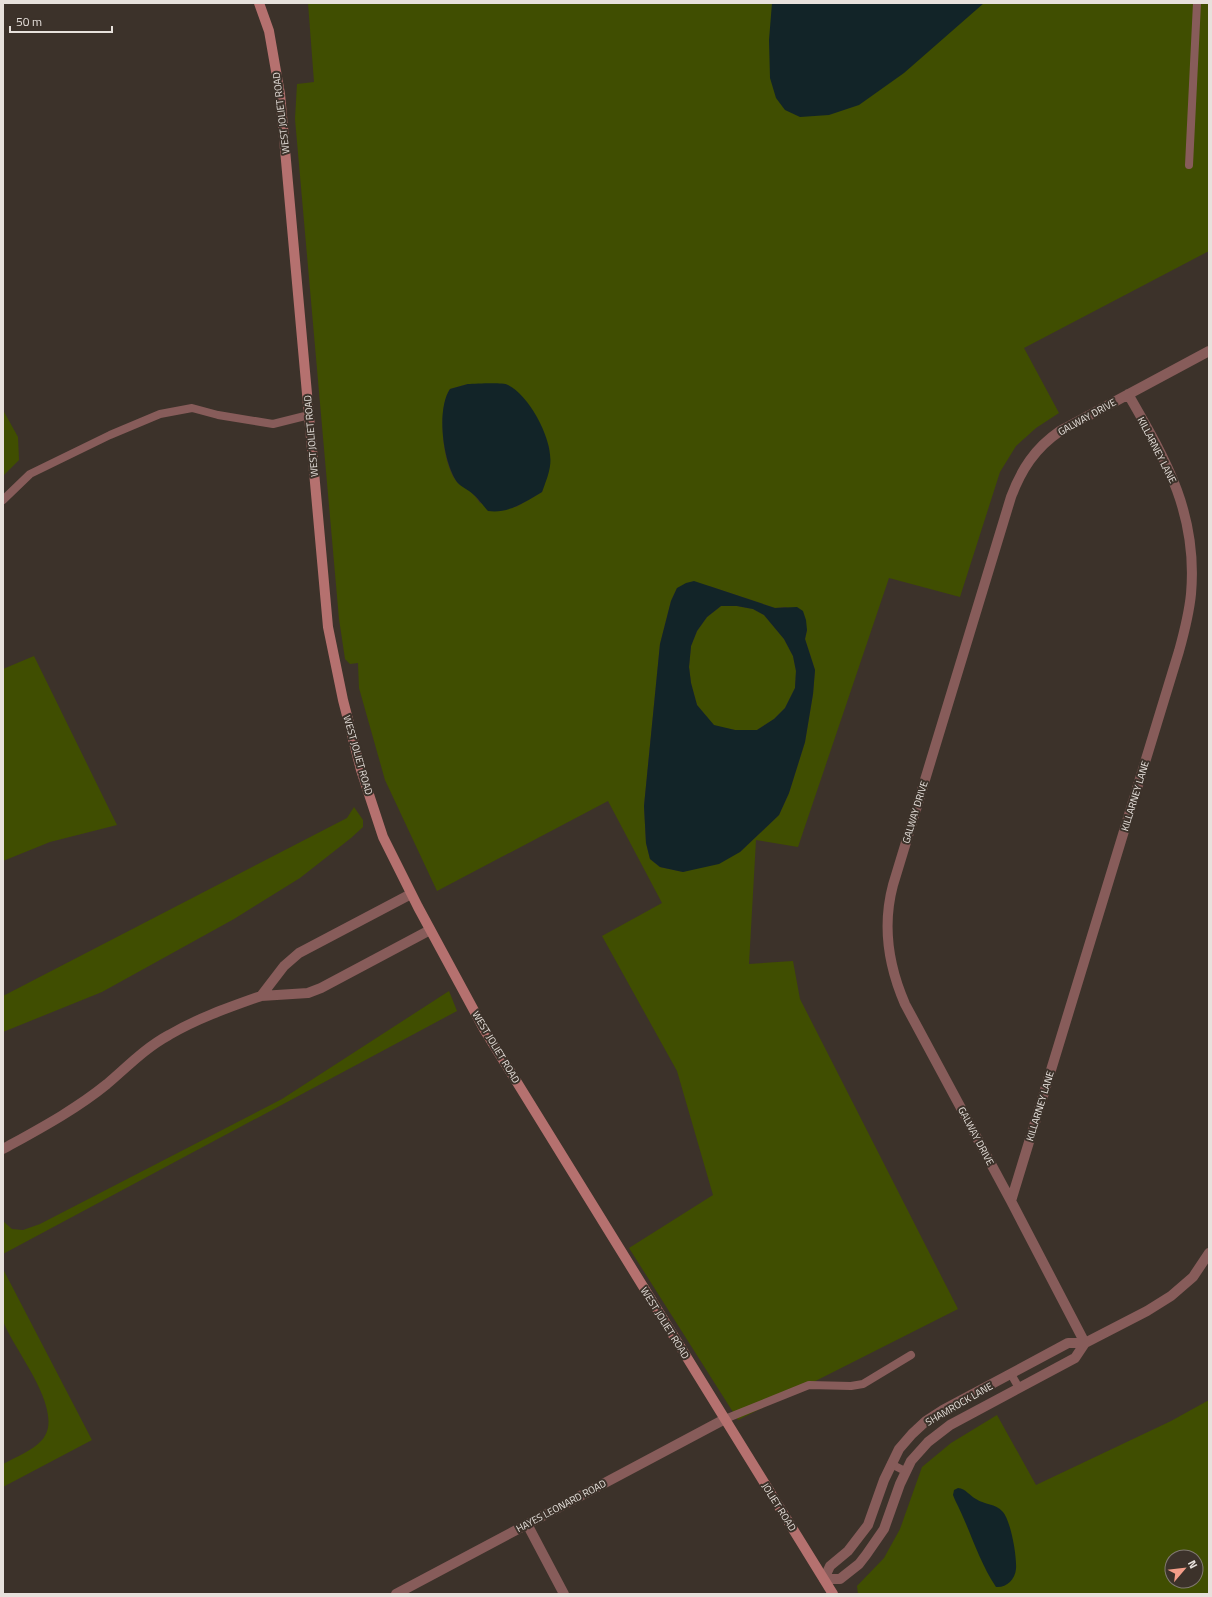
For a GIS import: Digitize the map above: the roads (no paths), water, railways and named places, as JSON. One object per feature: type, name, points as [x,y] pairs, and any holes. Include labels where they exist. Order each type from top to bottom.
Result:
[{"type":"main road","name":"WEST JOLIET ROAD","points":[[259,3],[269,31],[280,94],[328,627],[343,700],[361,770],[383,837],[411,894],[484,1029],[725,1419]]},
{"type":"main road","name":"JOLIET ROAD","points":[[725,1419],[833,1594]]},
{"type":"street","name":"GALWAY DRIVE","points":[[1085,1344],[1011,1201],[905,1004],[899,990],[891,962],[887,937],[887,911],[893,885],[1015,485],[1027,464],[1050,438],[1060,431],[1209,351]]},
{"type":"street","name":"KILLARNEY LANE","points":[[1011,1201],[1179,651],[1191,595],[1190,548],[1184,512],[1179,494],[1164,458],[1128,394]]},
{"type":"street","points":[[262,996],[284,966],[299,953],[411,894]]},
{"type":"street","points":[[3,1148],[57,1120],[106,1085],[138,1056],[168,1035],[202,1018],[262,996],[308,993],[321,988],[430,930]]},
{"type":"street","name":"SHAMROCK LANE","points":[[1085,1344],[1068,1343],[926,1421],[899,1449],[891,1464],[868,1525],[848,1551],[830,1566],[824,1579],[840,1579],[858,1564],[873,1547],[888,1519],[905,1471],[919,1451],[938,1434],[950,1425],[1075,1358],[1085,1344],[1147,1311],[1171,1296],[1193,1277],[1209,1253]]},
{"type":"street","name":"HAYES LEONARD ROAD","points":[[396,1594],[725,1419]]},
{"type":"street","points":[[527,1524],[564,1594]]},
{"type":"lane","points":[[1189,166],[1197,3]]},
{"type":"lane","points":[[3,500],[30,474],[110,434],[160,414],[192,408],[218,415],[273,424],[309,415]]},
{"type":"lane","points":[[725,1419],[810,1385],[851,1386],[862,1384],[911,1356]]},
{"type":"lane","points":[[1012,1374],[1019,1388]]},
{"type":"lane","points":[[891,1464],[905,1471]]}]
